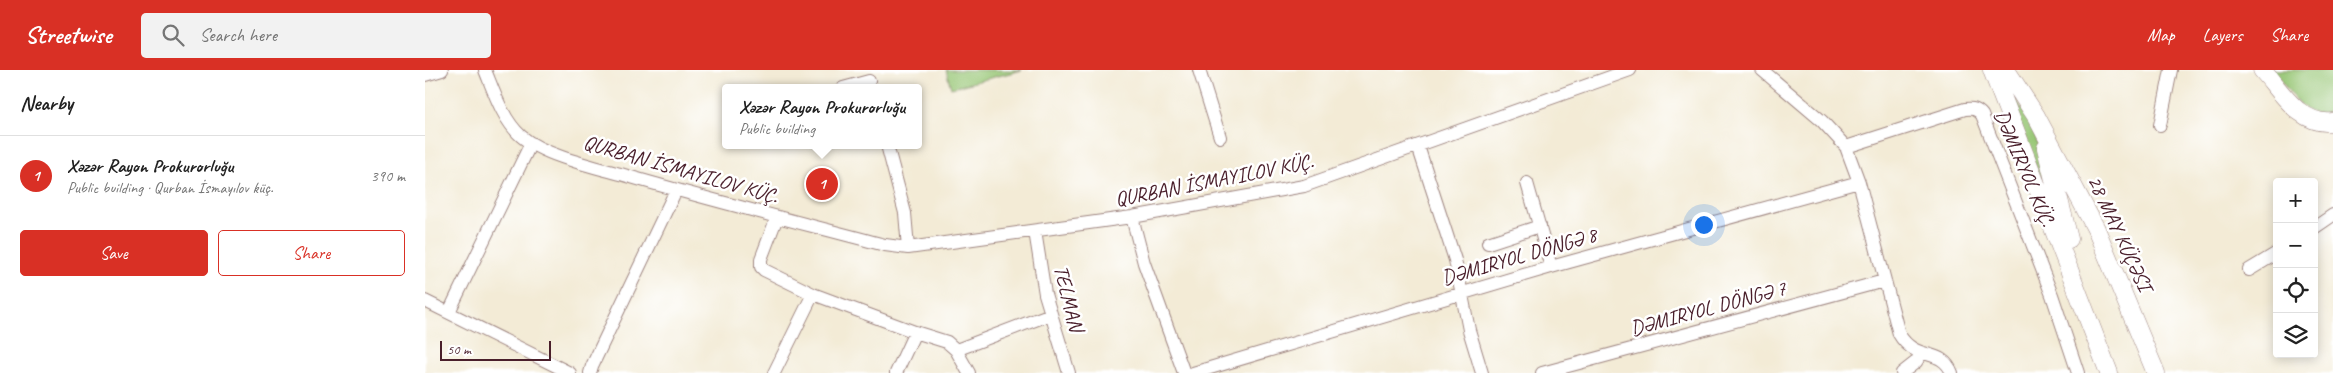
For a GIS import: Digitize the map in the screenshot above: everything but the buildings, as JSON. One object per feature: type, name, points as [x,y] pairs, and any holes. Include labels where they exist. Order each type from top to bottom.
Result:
[{"type":"main road","points":[[1992,70],[2109,373]]},
{"type":"main road","points":[[2006,70],[2036,116]]},
{"type":"main road","points":[[2018,70],[2036,116]]},
{"type":"main road","points":[[2262,70],[2299,112],[2316,121],[2333,122]]},
{"type":"main road","name":"28 MAY KÜÇƏSI","points":[[2036,116],[2096,229],[2156,373]]},
{"type":"main road","name":"DƏMIRYOL KÜÇ.","points":[[2036,116],[2069,239],[2117,373]]},
{"type":"main road","points":[[2069,239],[2069,222],[2075,216],[2079,215],[2087,218],[2096,229]]},
{"type":"street","points":[[425,75],[442,70]]},
{"type":"street","points":[[485,70],[504,112],[521,136],[531,143],[569,159],[777,217],[885,245],[908,248],[1132,217],[1304,186],[1630,70]]},
{"type":"street","points":[[1199,70],[1220,137]]},
{"type":"street","points":[[1762,70],[1823,121],[1846,147],[1859,182],[1899,334],[1911,348],[1921,354],[1936,356],[1943,360],[1952,373]]},
{"type":"street","points":[[2160,125],[2171,70]]},
{"type":"street","points":[[856,84],[868,80]]},
{"type":"street","name":"DƏMIRYOL KÜÇ.","points":[[1846,147],[1965,109],[1979,111],[1983,115],[2037,256],[2078,373]]},
{"type":"street","points":[[449,312],[531,143]]},
{"type":"street","points":[[1418,146],[1455,260],[1469,330],[1482,373]]},
{"type":"street","points":[[888,149],[905,213],[908,248]]},
{"type":"street","points":[[1527,182],[1551,267]]},
{"type":"street","name":"DƏMIRYOL DÖNGƏ 8","points":[[1193,373],[1551,267],[1859,182]]},
{"type":"street","points":[[590,373],[677,190]]},
{"type":"street","points":[[2318,225],[2333,215]]},
{"type":"street","points":[[777,217],[761,259],[761,267],[813,294],[947,342],[956,350],[969,373]]},
{"type":"street","points":[[1132,217],[1144,263],[1185,373]]},
{"type":"street","points":[[1488,243],[1540,226]]},
{"type":"street","name":"TELMAN","points":[[1035,231],[1041,273],[1069,373]]},
{"type":"street","points":[[2249,270],[2273,255]]},
{"type":"street","name":"DƏMIRYOL DÖNGƏ 7","points":[[1542,373],[1884,281]]},
{"type":"street","points":[[773,373],[813,294]]},
{"type":"street","points":[[425,301],[571,373]]},
{"type":"street","points":[[956,350],[1051,314]]},
{"type":"street","points":[[895,373],[915,332]]},
{"type":"street","points":[[1902,373],[1916,362],[1921,354]]},
{"type":"green space","points":[[946,70],[1022,70],[951,88]]},
{"type":"green space","points":[[1999,70],[2031,124],[2038,144],[2055,216]]},
{"type":"green space","points":[[2272,70],[2333,70],[2333,111],[2318,114],[2308,111],[2297,101]]},
{"type":"place","name":"Xəzər Rayon Prokurorluğu","points":[[822,184]]}]
